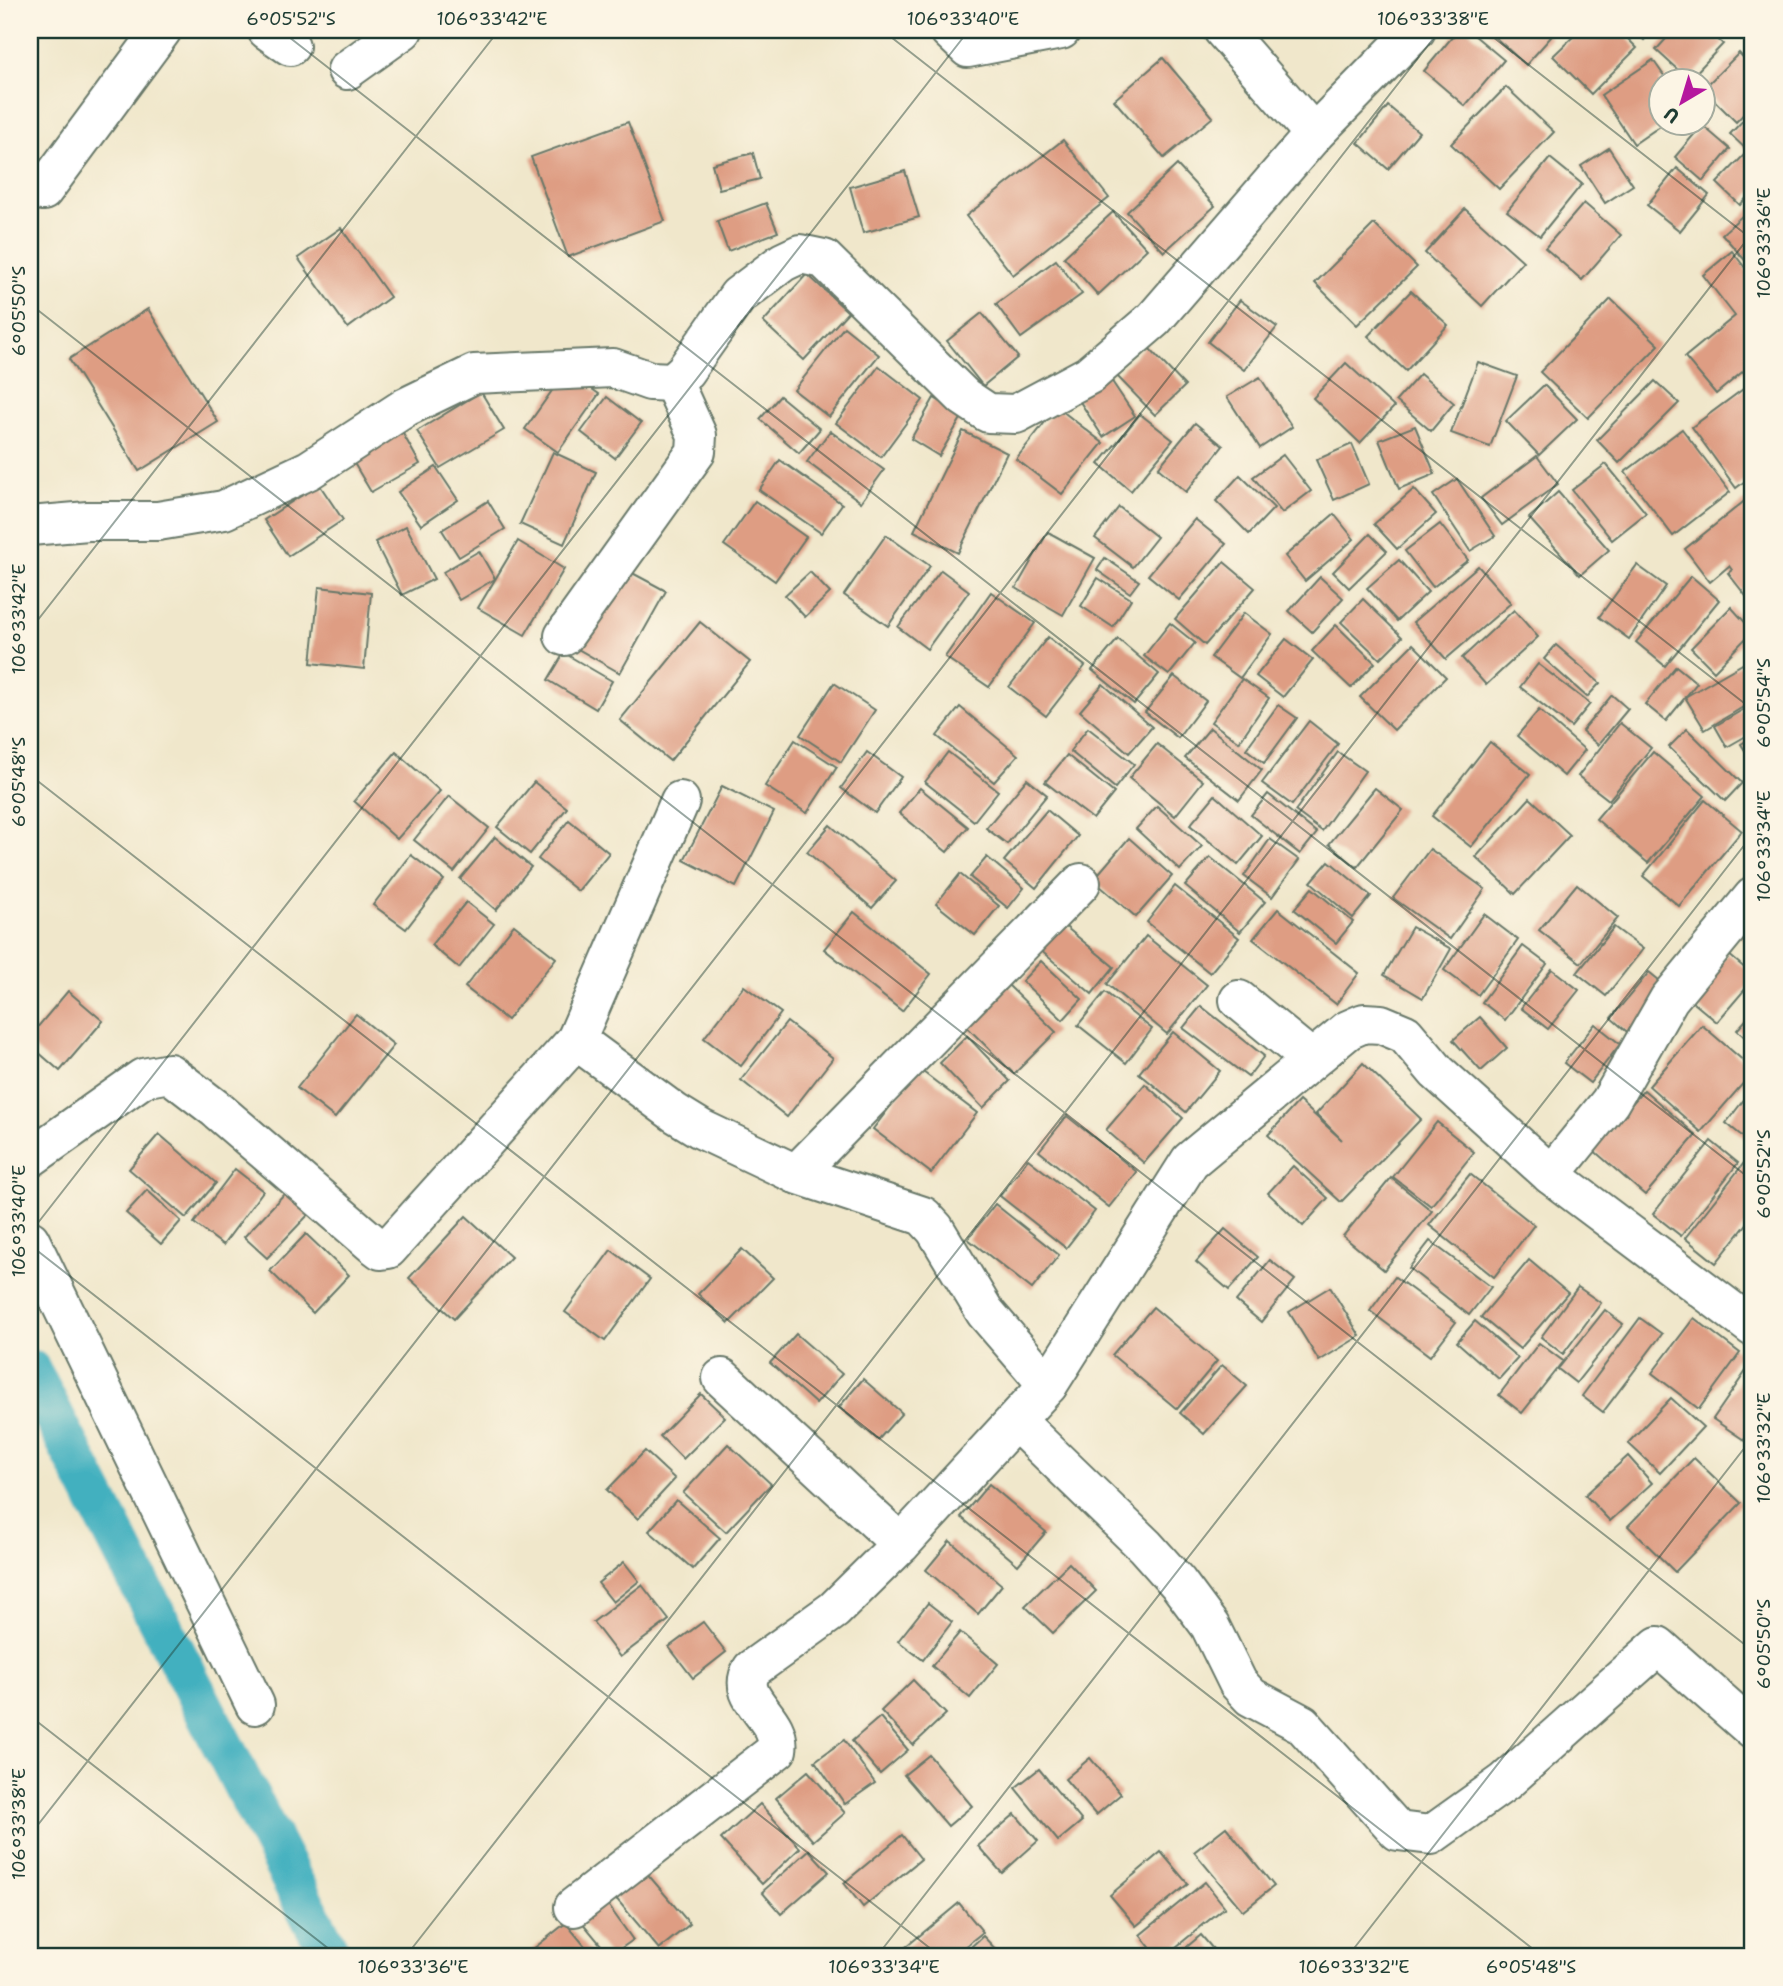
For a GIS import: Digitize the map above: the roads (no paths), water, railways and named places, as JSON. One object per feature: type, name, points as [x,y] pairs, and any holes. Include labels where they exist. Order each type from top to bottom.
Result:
[{"type":"street","points":[[43,191],[162,30]]},
{"type":"street","points":[[347,70],[402,30]]},
{"type":"street","points":[[949,30],[968,48],[1061,30]]},
{"type":"street","points":[[1223,30],[1314,134]]},
{"type":"street","points":[[30,526],[88,521],[158,521],[224,510],[309,470],[406,407],[474,374],[613,368],[650,381],[673,382],[685,371],[737,296],[783,262],[800,254],[824,259],[964,397],[988,413],[1017,414],[1089,375],[1154,319],[1314,134],[1416,30]]},
{"type":"street","points":[[564,636],[696,452],[697,435],[673,382]]},
{"type":"street","points":[[30,1158],[144,1078],[169,1073],[225,1116],[373,1244],[382,1250],[388,1249],[576,1040],[680,801]]},
{"type":"street","points":[[796,1174],[1081,883]]},
{"type":"street","points":[[1551,1175],[1610,1102],[1669,999],[1753,897]]},
{"type":"street","points":[[1239,1000],[1311,1059]]},
{"type":"street","points":[[574,1907],[777,1750],[779,1740],[774,1728],[746,1691],[746,1679],[752,1669],[834,1610],[901,1544],[1048,1385],[1190,1161],[1348,1030],[1364,1023],[1392,1027],[1405,1034],[1437,1072],[1551,1175],[1753,1327]]},
{"type":"street","points":[[576,1040],[675,1113],[796,1174],[923,1216],[935,1229],[985,1312],[1048,1385]]},
{"type":"street","points":[[30,1240],[255,1705]]},
{"type":"street","points":[[722,1378],[901,1544]]},
{"type":"street","points":[[1016,1421],[1144,1546],[1178,1583],[1210,1626],[1238,1683],[1251,1697],[1302,1724],[1398,1831],[1431,1835],[1505,1782],[1658,1646],[1753,1730]]},
{"type":"waterway","points":[[30,1370],[331,1956]]}]
